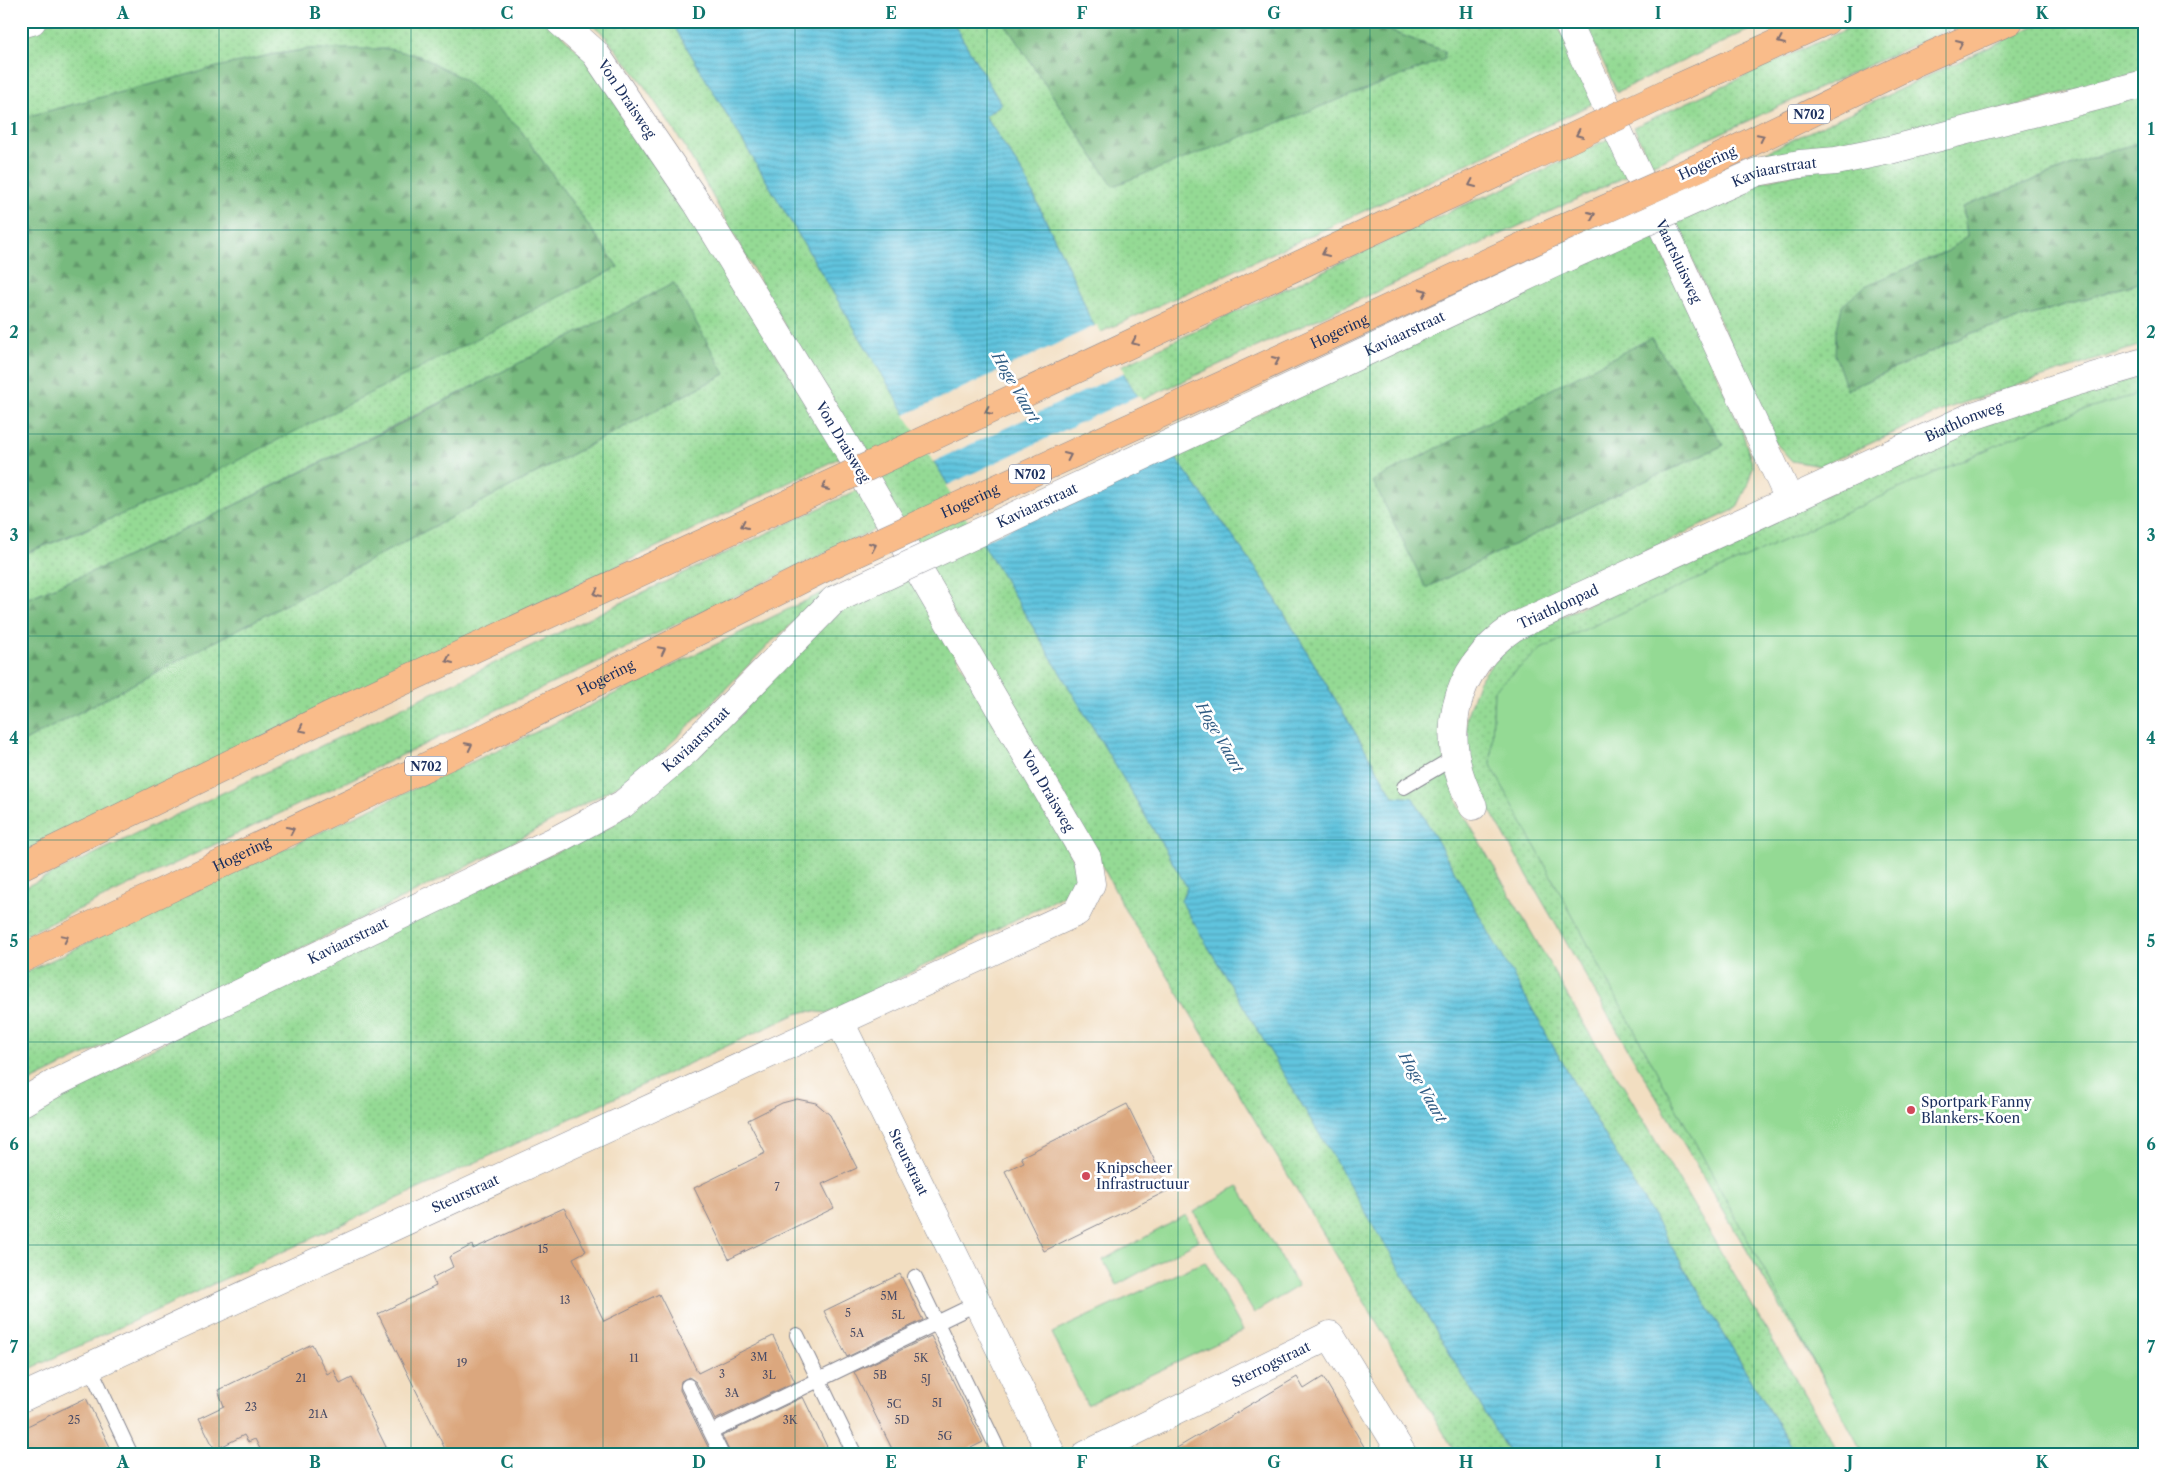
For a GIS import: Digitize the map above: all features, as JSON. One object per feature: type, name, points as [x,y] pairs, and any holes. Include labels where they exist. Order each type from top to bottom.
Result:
[{"type":"highway","points":[[21,866],[351,705],[788,504],[1671,91],[1826,21]]},
{"type":"highway","name":"Hogering","points":[[21,959],[470,746],[828,566],[1547,235],[1702,166],[1916,62],[2009,21]]},
{"type":"street","points":[[21,24],[32,21]]},
{"type":"street","name":"Von Draisweg","points":[[559,21],[595,53],[697,203],[839,434],[1087,858],[1091,884]]},
{"type":"street","name":"Vaartsluisweg","points":[[1567,21],[1790,501]]},
{"type":"street","name":"Kaviaarstraat","points":[[21,1104],[57,1082],[558,839],[623,804],[688,749],[834,600],[1561,260],[1758,172],[1881,152],[2144,84]]},
{"type":"street","name":"Biathlonweg","points":[[1790,501],[1972,416],[2144,362]]},
{"type":"street","name":"Triathlonpad","points":[[1473,806],[1461,782],[1452,736],[1459,698],[1475,664],[1496,639],[1533,617],[1790,501]]},
{"type":"street","name":"Steurstraat","points":[[21,1398],[1077,912],[1091,884]]},
{"type":"street","name":"Steurstraat","points":[[840,1022],[1052,1455]]},
{"type":"street","name":"Sterrogstraat","points":[[1086,1455],[1330,1335],[1403,1455]]},
{"type":"lane","points":[[1404,787],[1455,756]]},
{"type":"lane","points":[[915,1277],[999,1452],[993,1455]]},
{"type":"lane","points":[[710,1432],[978,1303]]},
{"type":"lane","points":[[797,1335],[855,1455]]},
{"type":"lane","points":[[90,1367],[131,1455]]},
{"type":"lane","points":[[688,1386],[722,1455]]},
{"type":"green space","points":[[53,21],[547,21],[600,72],[841,457],[478,634],[21,853],[21,743],[725,374],[512,367],[186,529],[115,562],[21,601],[21,555],[83,531],[618,267],[519,128],[345,50],[310,49],[270,55],[21,118],[21,30]]},
{"type":"green space","points":[[589,21],[671,21],[1187,887],[1181,901],[1510,1455],[1457,1455],[1158,960],[1125,910],[1097,855],[809,369],[684,145],[636,74],[601,32]]},
{"type":"green space","points":[[952,21],[1003,21],[1113,186],[1444,51],[1363,21],[1556,21],[1594,103],[1490,153],[1099,333],[1089,317],[1079,290],[1023,173],[985,116],[1001,104]]},
{"type":"green space","points":[[1003,21],[1363,21],[1444,51],[1445,59],[1113,186]]},
{"type":"green space","points":[[1584,21],[1768,21],[1617,92]]},
{"type":"green space","points":[[1864,21],[1966,21],[1651,165],[1634,127]]},
{"type":"green space","points":[[2045,21],[2144,21],[2144,72],[1842,151],[1800,152],[1739,165]]},
{"type":"green space","points":[[310,49],[389,49],[420,56],[463,79],[519,128],[618,267],[170,495],[21,555],[21,118],[217,67],[270,55]]},
{"type":"green space","points":[[2144,93],[2144,141],[2096,156],[1963,207],[1967,236],[1948,251],[1903,270],[1847,390],[1972,333],[2144,281],[2144,344],[1948,408],[1821,466],[1792,461],[1773,440],[1675,220],[1751,184]]},
{"type":"green space","points":[[1610,138],[1627,176],[1140,401],[1119,367],[1457,208],[1515,184]]},
{"type":"green space","points":[[2144,141],[2144,281],[1972,333],[1847,390],[1835,355],[1836,333],[1842,306],[1865,286],[1948,251],[1967,236],[1963,207],[2096,156]]},
{"type":"green space","points":[[1652,230],[1742,431],[1753,466],[1747,487],[1736,509],[1520,610],[1490,628],[1464,658],[1443,710],[1439,732],[1442,750],[1459,806],[1589,1033],[1621,1082],[1840,1455],[1796,1455],[1575,1085],[1413,798],[1393,796],[1264,580],[1173,454]],"holes":[[[1651,338],[1724,445],[1623,491],[1426,588]]]},
{"type":"green space","points":[[674,283],[725,374],[21,743],[21,601],[115,562],[186,529],[418,415]]},
{"type":"green space","points":[[1651,338],[1724,445],[1623,491],[1426,588],[1373,481]]},
{"type":"green space","name":"Sportpark Fanny Blankers-Koen","points":[[2144,375],[2144,409],[1868,1455],[1633,1058],[1470,776],[1466,718],[1478,682],[1506,647],[1556,619],[1974,427]]},
{"type":"green space","name":"Sportpark Fanny Blankers-Koen","points":[[2144,392],[2144,1455],[1864,1455],[1491,765],[1494,690],[1541,649],[2053,420]]},
{"type":"green space","points":[[860,489],[882,526],[21,937],[21,889]]},
{"type":"green space","points":[[910,576],[1081,872],[1077,885],[1068,893],[828,1013],[808,1011],[796,1014],[21,1373],[21,1114],[335,957],[612,826],[704,747],[841,607]]},
{"type":"green space","points":[[838,585],[771,642],[639,774],[484,858],[21,1086],[21,975],[211,883],[532,734]]},
{"type":"green space","points":[[1238,1186],[1298,1286],[1254,1313],[1194,1212]]},
{"type":"green space","points":[[1186,1215],[1199,1240],[1117,1285],[1103,1260]]},
{"type":"green space","points":[[1205,1261],[1243,1331],[1087,1405],[1052,1333]]},
{"type":"water","name":"Hoge Vaart","points":[[671,21],[952,21],[1001,104],[985,116],[1023,173],[1079,290],[1089,317],[1173,454],[1264,580],[1393,796],[1413,798],[1575,1085],[1796,1455],[1510,1455],[1181,901],[1187,887]]},
{"type":"pier","points":[[1097,325],[1125,372],[933,462],[905,415]]},
{"type":"pier","points":[[1139,395],[1174,451],[981,542],[946,486]]},
{"type":"building","points":[[797,1099],[816,1103],[830,1115],[857,1168],[822,1184],[834,1208],[729,1259],[694,1188],[765,1153],[748,1120],[782,1103]]},
{"type":"building","points":[[1127,1104],[1169,1190],[1044,1251],[1005,1171],[1024,1162],[1021,1157]]},
{"type":"building","points":[[564,1208],[586,1251],[573,1258],[604,1321],[659,1294],[698,1373],[773,1336],[795,1382],[715,1420],[696,1382],[689,1377],[681,1381],[680,1390],[712,1455],[448,1455],[378,1314],[436,1286],[432,1278],[453,1267],[449,1257],[472,1245],[473,1249]]},
{"type":"building","points":[[900,1274],[923,1320],[847,1357],[824,1311]]},
{"type":"building","points":[[931,1336],[983,1442],[957,1455],[895,1455],[854,1372]]},
{"type":"building","points":[[312,1344],[327,1374],[334,1370],[340,1384],[352,1378],[386,1447],[370,1455],[263,1455],[255,1439],[248,1442],[244,1435],[215,1450],[199,1418],[224,1406],[218,1390]]},
{"type":"building","points":[[1297,1377],[1304,1389],[1323,1377],[1369,1455],[1165,1455]]},
{"type":"building","points":[[803,1397],[831,1455],[731,1455],[722,1436]]},
{"type":"building","points":[[86,1398],[114,1455],[21,1455],[21,1429]]},
{"type":"place","name":"Sportpark Fanny Blankers-Koen","points":[[1911,1110]]},
{"type":"place","name":"Knipscheer Infrastructuur","points":[[1086,1176]]}]
